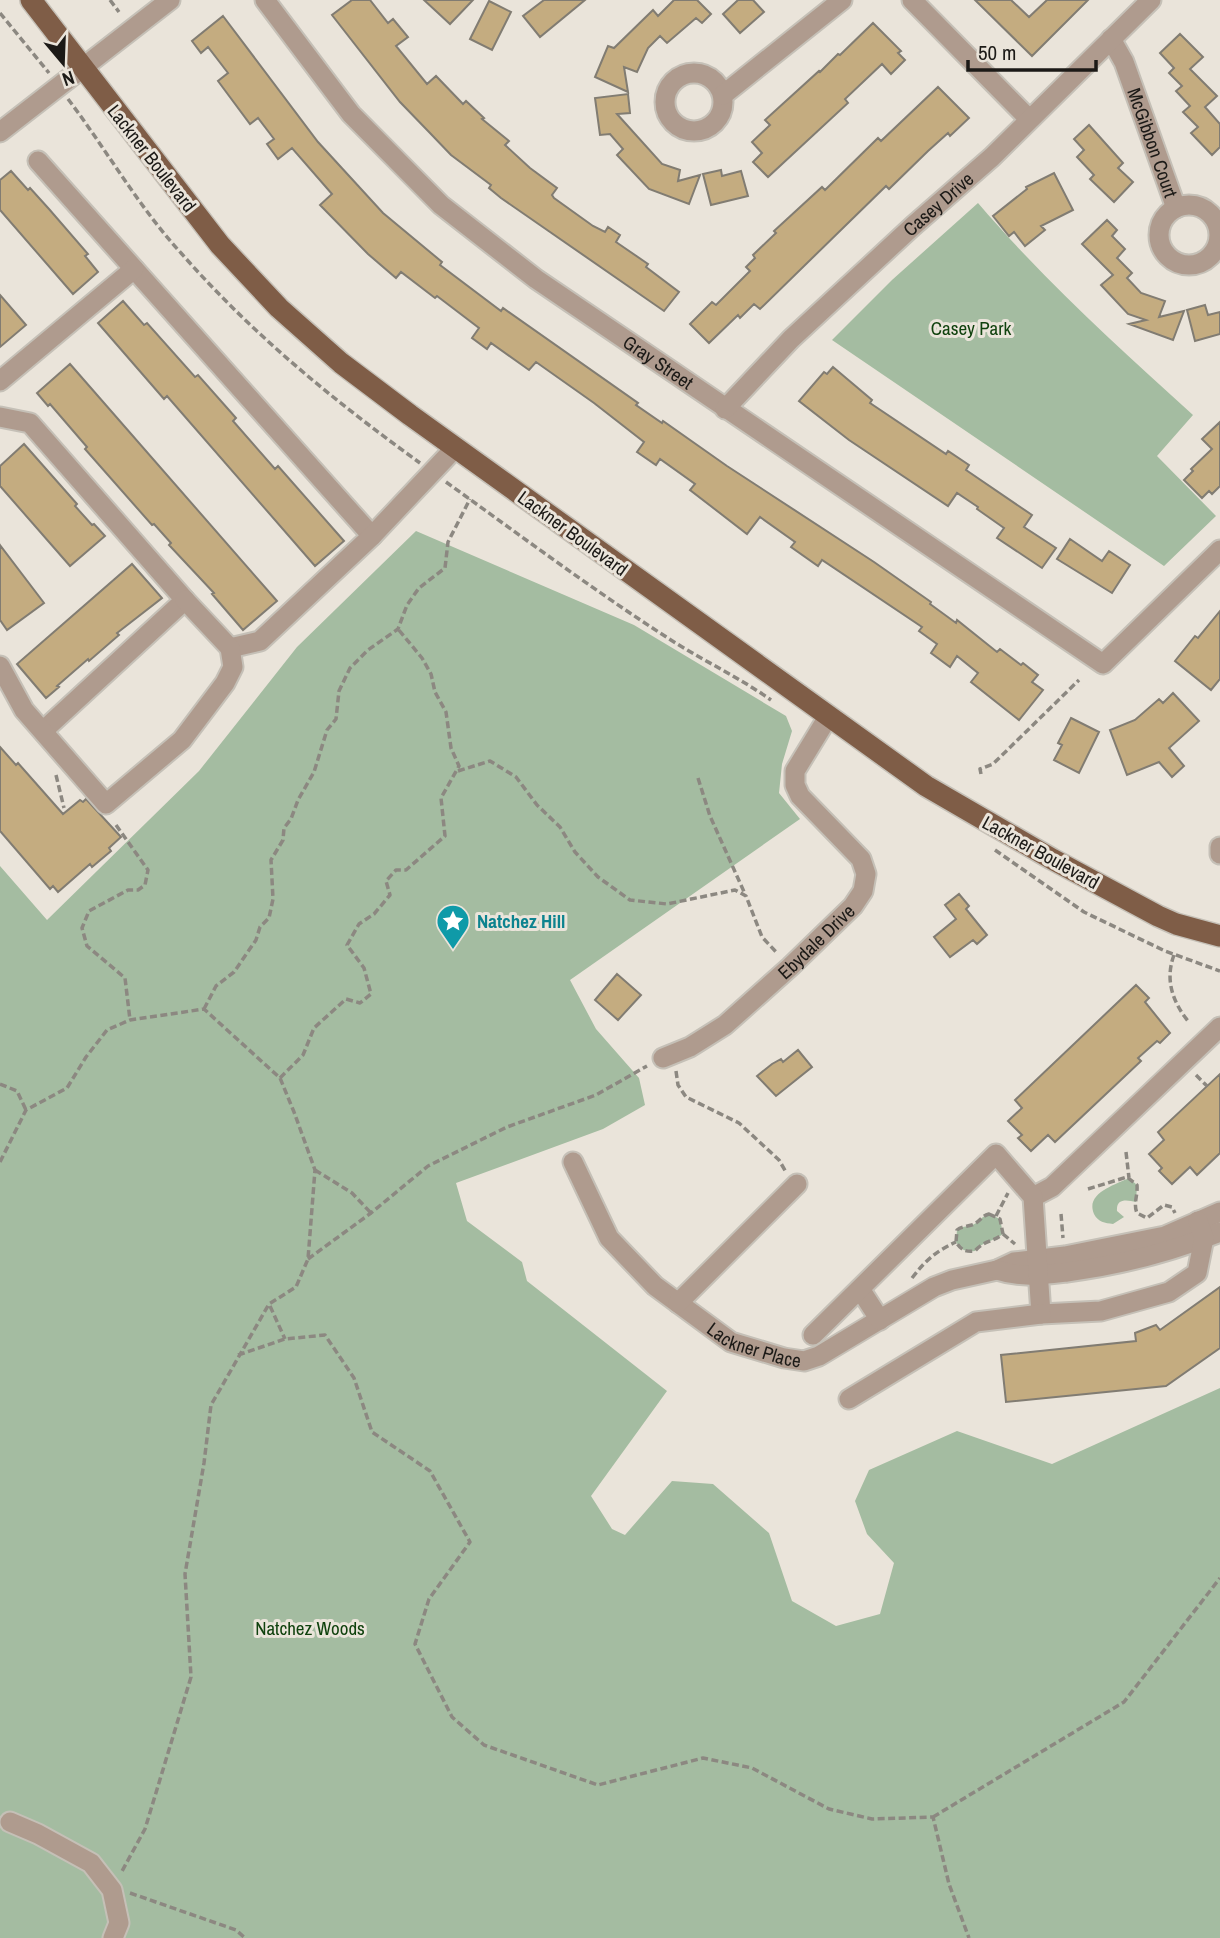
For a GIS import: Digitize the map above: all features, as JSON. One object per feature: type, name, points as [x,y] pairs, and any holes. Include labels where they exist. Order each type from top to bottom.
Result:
[{"type":"main road","name":"Lackner Boulevard","points":[[31,0],[220,245],[279,308],[341,363],[926,786],[1052,859],[1175,924],[1220,936]]},
{"type":"street","points":[[0,132],[170,0]]},
{"type":"street","name":"Gray Street","points":[[265,0],[351,114],[441,205],[536,279],[1103,664],[1220,550]]},
{"type":"street","points":[[723,95],[842,0]]},
{"type":"street","points":[[912,0],[1029,119]]},
{"type":"street","name":"Casey Drive","points":[[725,409],[791,339],[992,157],[1151,0]]},
{"type":"street","name":"McGibbon Court","points":[[1111,38],[1124,62],[1176,208]]},
{"type":"street","points":[[38,161],[372,536]]},
{"type":"street","points":[[0,381],[134,270]]},
{"type":"street","points":[[0,416],[30,423],[230,648],[233,667],[225,683],[182,740],[106,804],[24,710],[0,666]]},
{"type":"street","points":[[230,648],[260,641],[372,536],[455,448]]},
{"type":"street","points":[[44,730],[185,600]]},
{"type":"street","name":"Ebydale Drive","points":[[669,1056],[725,1024],[790,967],[853,906],[863,891],[866,874],[861,859],[800,796],[795,785],[795,771],[828,717]]},
{"type":"street","points":[[1220,847],[1220,853]]},
{"type":"street","points":[[1033,1197],[1052,1187],[1220,1027]]},
{"type":"street","points":[[813,1335],[996,1154],[1033,1197],[1041,1314]]},
{"type":"street","name":"Lackner Place","points":[[573,1162],[609,1238],[655,1286],[731,1342],[784,1359],[804,1361],[819,1356],[934,1287],[952,1280],[997,1270],[1014,1262],[1039,1267],[1065,1256],[1201,1230],[1220,1212]]},
{"type":"street","points":[[678,1303],[793,1188]]},
{"type":"street","points":[[849,1399],[976,1322],[1041,1314],[1101,1311],[1169,1292],[1197,1273],[1201,1230]]},
{"type":"street","points":[[860,1289],[880,1320]]},
{"type":"street","points":[[10,1822],[91,1863],[111,1889],[119,1923],[113,1938]]},
{"type":"path","points":[[110,0],[119,12]]},
{"type":"path","points":[[0,13],[47,70]]},
{"type":"path","points":[[204,1009],[216,986],[234,972],[256,940],[260,927],[269,918],[273,898],[271,860],[283,840],[284,828],[314,772],[327,730],[336,719],[340,691],[350,668],[368,650],[398,629],[407,605],[419,588],[445,568],[448,542],[470,499]]},
{"type":"path","points":[[280,1078],[303,1055],[314,1028],[346,999],[360,1003],[371,994],[364,968],[347,945],[359,923],[374,914],[390,895],[386,881],[396,870],[407,870],[445,836],[441,798],[458,771],[458,762],[451,748],[446,712],[435,692],[431,674],[422,657],[398,629]]},
{"type":"path","points":[[981,774],[980,769],[993,764],[1079,680]]},
{"type":"path","points":[[458,771],[490,761],[516,777],[537,805],[560,827],[575,852],[598,877],[630,900],[667,904],[735,890],[746,896]]},
{"type":"path","points":[[55,771],[64,807]]},
{"type":"path","points":[[698,778],[728,861],[746,896],[762,937],[790,967]]},
{"type":"path","points":[[116,825],[148,870],[145,885],[138,890],[128,890],[89,911],[82,928],[87,946],[125,978],[130,1020]]},
{"type":"path","points":[[1174,955],[1169,967],[1170,984],[1179,1010],[1188,1021]]},
{"type":"path","points":[[0,1162],[26,1110],[67,1088],[107,1030],[130,1020],[204,1009]]},
{"type":"path","points":[[204,1009],[280,1078],[315,1170],[308,1259],[296,1287],[269,1304],[211,1405],[185,1574],[191,1677],[145,1829],[111,1889],[142,1896],[236,1930],[245,1938]]},
{"type":"path","points":[[308,1259],[371,1213],[428,1166],[507,1127],[596,1095],[626,1076],[669,1056],[681,1091],[692,1101],[739,1123],[779,1160],[793,1188]]},
{"type":"path","points":[[0,1084],[17,1091],[26,1110]]},
{"type":"path","points":[[1126,1152],[1129,1178],[1137,1185],[1137,1213],[1147,1218],[1160,1207],[1172,1207],[1201,1230]]},
{"type":"path","points":[[315,1170],[352,1193],[371,1213]]},
{"type":"path","points":[[1088,1189],[1129,1178]]},
{"type":"path","points":[[996,1216],[1003,1199],[1013,1188]]},
{"type":"path","points":[[1003,1234],[995,1241],[981,1244],[975,1251],[961,1249],[956,1242],[957,1230],[976,1223],[982,1216],[989,1214],[1000,1219],[1003,1234],[1017,1246]]},
{"type":"path","points":[[1060,1214],[1063,1241]]},
{"type":"path","points":[[909,1282],[924,1262],[940,1249],[956,1242]]},
{"type":"path","points":[[269,1304],[285,1339]]},
{"type":"path","points":[[238,1355],[285,1339],[325,1335],[354,1378],[372,1432],[430,1471],[470,1542],[429,1599],[415,1644],[452,1717],[484,1745],[598,1785],[703,1758],[752,1768],[829,1809],[872,1819],[933,1817],[1124,1702],[1220,1578]]},
{"type":"path","points":[[933,1817],[949,1884],[969,1938]]},
{"type":"green space","name":"Casey Park","points":[[978,203],[1055,286],[1193,415],[1157,456],[1216,516],[1164,566],[832,340],[892,280]]},
{"type":"green space","name":"Natchez Woods","points":[[416,531],[634,625],[786,716],[792,731],[782,764],[779,793],[800,819],[570,980],[596,1029],[639,1078],[645,1105],[603,1129],[456,1183],[467,1221],[522,1262],[527,1281],[667,1391],[591,1496],[612,1529],[625,1535],[672,1481],[713,1484],[769,1533],[792,1601],[836,1626],[880,1614],[894,1563],[867,1534],[855,1501],[869,1470],[957,1431],[1052,1464],[1220,1388],[1220,1938],[0,1938],[0,866],[47,920],[199,771],[297,647]]},
{"type":"green space","points":[[1129,1178],[1137,1185],[1136,1202],[1118,1204],[1117,1211],[1124,1217],[1113,1224],[1105,1223],[1096,1217],[1092,1207],[1097,1195]]},
{"type":"green space","points":[[989,1214],[1000,1219],[1003,1234],[975,1251],[962,1249],[956,1242],[957,1230],[974,1224]]},
{"type":"building","points":[[352,0],[370,0],[388,23],[393,19],[408,37],[396,46],[427,84],[436,76],[463,104],[466,101],[484,118],[482,119],[509,141],[505,145],[557,188],[552,195],[554,198],[593,226],[605,232],[608,227],[620,235],[616,242],[648,264],[646,267],[679,292],[664,311],[501,198],[489,188],[491,185],[451,155],[400,102],[332,15]]},
{"type":"building","points":[[424,0],[473,0],[450,24]]},
{"type":"building","points":[[544,0],[585,0],[540,37],[523,16]]},
{"type":"building","points":[[674,0],[697,0],[711,14],[702,23],[696,18],[667,43],[660,36],[648,48],[637,72],[624,67],[628,92],[595,77],[608,46],[614,48],[653,10],[658,16]]},
{"type":"building","points":[[738,0],[753,0],[764,12],[740,33],[723,14]]},
{"type":"building","points":[[975,0],[1011,0],[1029,17],[1047,0],[1088,0],[1032,56]]},
{"type":"building","points":[[489,1],[511,12],[492,50],[470,39]]},
{"type":"building","points":[[223,16],[318,142],[383,213],[442,262],[440,265],[501,311],[503,308],[638,403],[636,405],[662,423],[663,421],[874,562],[956,623],[957,620],[997,652],[1000,649],[1038,675],[1032,682],[1043,690],[1019,720],[971,682],[978,673],[957,656],[950,667],[931,653],[937,644],[919,631],[922,627],[822,560],[818,566],[791,547],[795,542],[760,517],[747,534],[690,490],[695,484],[660,459],[656,465],[637,452],[644,442],[594,403],[536,362],[529,370],[491,343],[487,349],[472,338],[479,328],[401,272],[396,278],[368,254],[320,205],[332,194],[292,148],[278,159],[267,144],[274,139],[258,118],[250,124],[218,81],[228,73],[208,47],[201,53],[192,41]]},
{"type":"building","points":[[873,23],[901,51],[898,53],[905,60],[891,74],[882,64],[845,99],[848,103],[768,177],[753,162],[762,153],[752,142],[770,125],[765,120]]},
{"type":"building","points":[[1180,34],[1203,57],[1190,69],[1217,96],[1205,107],[1220,124],[1220,147],[1212,155],[1191,133],[1198,127],[1183,112],[1190,106],[1176,91],[1182,86],[1169,73],[1174,68],[1160,53]]},
{"type":"building","points":[[938,87],[969,118],[950,136],[948,133],[889,189],[886,186],[760,309],[754,304],[740,318],[738,315],[709,343],[690,324],[712,302],[716,305],[750,271],[746,267],[755,258],[753,255],[776,233],[774,231],[822,187],[825,190],[878,138],[881,141]]},
{"type":"building","points":[[628,94],[630,113],[617,114],[662,164],[680,170],[678,181],[700,175],[689,204],[649,189],[617,155],[623,149],[610,134],[600,135],[595,98]]},
{"type":"building","points":[[1089,125],[1123,163],[1118,168],[1133,182],[1114,202],[1090,179],[1094,175],[1077,157],[1084,150],[1074,139]]},
{"type":"building","points":[[721,170],[722,176],[741,171],[748,196],[711,205],[703,174]]},
{"type":"building","points":[[11,171],[28,190],[30,188],[88,254],[85,256],[98,272],[73,294],[0,210],[0,180]]},
{"type":"building","points":[[1054,173],[1073,210],[1041,226],[1045,230],[1025,246],[1014,232],[1009,236],[993,216],[1027,189],[1026,187]]},
{"type":"building","points":[[1107,220],[1117,230],[1112,236],[1125,249],[1117,258],[1132,273],[1127,278],[1141,293],[1165,301],[1159,317],[1184,311],[1173,340],[1129,324],[1146,320],[1128,314],[1101,285],[1113,275],[1082,244]]},
{"type":"building","points":[[0,295],[26,325],[0,347]]},
{"type":"building","points":[[123,301],[144,325],[147,323],[195,377],[198,375],[236,418],[233,421],[275,469],[278,466],[344,541],[315,566],[167,396],[164,399],[98,323]]},
{"type":"building","points":[[1205,305],[1208,315],[1220,312],[1220,334],[1195,341],[1187,310]]},
{"type":"building","points":[[70,364],[277,601],[243,630],[212,594],[214,593],[169,545],[171,543],[85,449],[87,447],[50,404],[48,406],[37,393]]},
{"type":"building","points":[[833,367],[872,400],[870,403],[946,454],[948,451],[969,465],[966,470],[1032,515],[1024,527],[1056,548],[1042,568],[997,538],[1004,528],[977,509],[978,507],[957,493],[948,506],[849,440],[799,401],[824,372],[827,374]]},
{"type":"building","points":[[1220,422],[1220,486],[1212,494],[1209,491],[1202,498],[1184,480],[1193,471],[1191,469],[1212,449],[1202,439]]},
{"type":"building","points":[[24,444],[77,504],[75,506],[105,536],[70,566],[0,486],[0,466]]},
{"type":"building","points":[[1070,539],[1102,561],[1109,551],[1130,565],[1112,593],[1057,559]]},
{"type":"building","points":[[0,545],[44,603],[7,630],[0,620]]},
{"type":"building","points":[[132,564],[162,598],[117,633],[119,635],[46,698],[17,664]]},
{"type":"building","points":[[1220,611],[1220,679],[1211,690],[1175,661]]},
{"type":"building","points":[[1173,693],[1199,721],[1169,748],[1184,766],[1172,777],[1159,762],[1127,775],[1110,730],[1135,720],[1159,699],[1163,703]]},
{"type":"building","points":[[1071,718],[1099,732],[1079,773],[1054,760],[1062,745],[1058,743]]},
{"type":"building","points":[[0,747],[16,765],[18,763],[63,814],[80,800],[83,802],[86,799],[121,837],[109,848],[111,851],[92,867],[90,864],[58,892],[53,886],[50,889],[0,831]]},
{"type":"building","points":[[959,894],[969,906],[966,909],[987,935],[977,944],[973,940],[950,957],[934,937],[956,919],[945,905]]},
{"type":"building","points":[[617,974],[641,995],[618,1020],[595,1000]]},
{"type":"building","points":[[1136,985],[1149,998],[1145,1002],[1170,1033],[1138,1058],[1141,1061],[1055,1142],[1048,1135],[1031,1151],[1018,1138],[1022,1135],[1008,1121],[1022,1108],[1015,1100]]},
{"type":"building","points":[[798,1050],[812,1067],[776,1096],[757,1076],[781,1059],[783,1062]]},
{"type":"building","points":[[1220,1074],[1220,1153],[1197,1175],[1190,1167],[1172,1184],[1159,1171],[1162,1168],[1149,1154],[1164,1140],[1158,1132]]},
{"type":"building","points":[[1220,1287],[1220,1348],[1166,1386],[1006,1402],[1001,1355],[1136,1341],[1135,1333],[1156,1325],[1160,1330]]},
{"type":"place","name":"Natchez Hill","points":[[453,951]]}]
